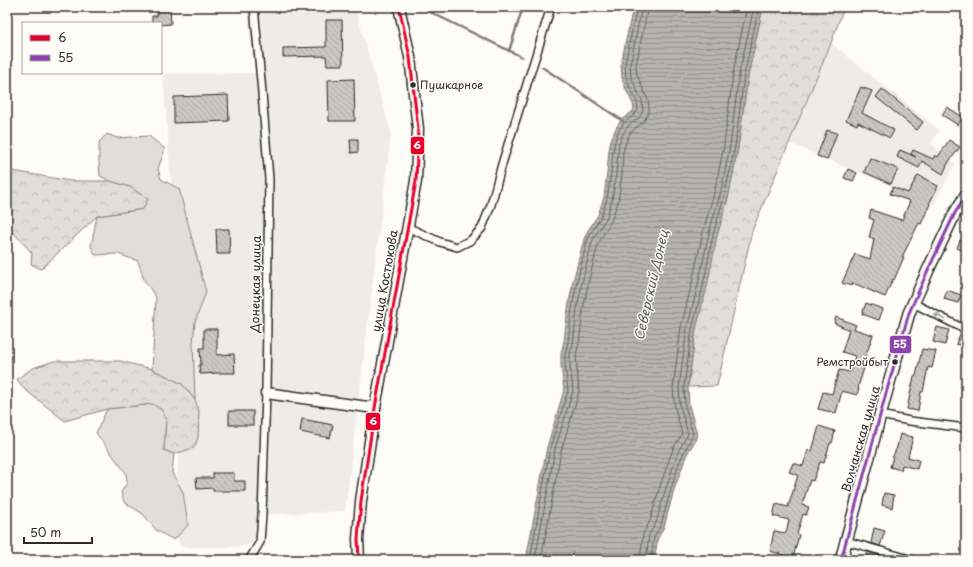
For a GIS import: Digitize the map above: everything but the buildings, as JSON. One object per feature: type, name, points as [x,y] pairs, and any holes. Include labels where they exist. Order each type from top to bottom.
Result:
[{"type":"main road","name":"улица Костюкова","points":[[359,560],[358,539],[361,501],[375,408],[416,181],[418,129],[410,57],[399,7]]},
{"type":"main road","name":"Волчанская улица","points":[[842,560],[880,415],[909,313],[955,213],[966,195]]},
{"type":"main road","points":[[266,393],[375,408]]},
{"type":"street","name":"Донецкая улица","points":[[250,560],[260,542],[262,507],[266,393],[269,179],[262,81],[254,7]]},
{"type":"street","points":[[407,227],[440,242],[457,246],[471,240],[482,228],[491,204],[551,7]]},
{"type":"street","points":[[913,303],[966,330]]},
{"type":"street","points":[[880,415],[910,421],[966,428]]},
{"type":"street","points":[[846,541],[913,560]]},
{"type":"shaded area","points":[[247,7],[355,7],[391,133],[345,511],[262,515],[260,542],[235,547],[180,547],[174,519],[193,260],[172,195],[163,74],[255,73]]},
{"type":"shaded area","points":[[831,43],[939,130],[931,144],[955,164],[934,204],[789,143]]},
{"type":"green space","points":[[763,7],[844,7],[831,43],[752,231],[717,386],[688,387],[696,329],[717,235],[729,194],[738,148],[748,76]]},
{"type":"green space","points":[[107,134],[117,138],[149,136],[165,149],[158,169],[161,179],[179,189],[206,292],[195,322],[193,343],[195,400],[182,384],[152,369],[156,297],[144,280],[138,261],[118,254],[95,255],[91,246],[97,216],[143,209],[130,187],[110,181],[100,176],[99,142]]},
{"type":"green space","points":[[7,170],[70,181],[110,181],[130,187],[148,199],[143,209],[97,216],[41,269],[31,264],[32,253],[11,230],[7,230]]},
{"type":"green space","points":[[54,361],[120,361],[152,369],[182,384],[195,400],[199,411],[198,438],[194,448],[174,454],[164,450],[166,419],[162,410],[153,404],[107,409],[65,421],[23,388],[17,379],[33,368]]},
{"type":"green space","points":[[153,404],[162,410],[166,419],[164,450],[174,454],[172,473],[183,492],[188,525],[174,540],[156,530],[143,514],[124,502],[121,492],[127,483],[126,473],[96,433],[107,409]]},
{"type":"water","name":"Северский Донец","points":[[633,7],[763,7],[748,76],[738,148],[729,194],[717,236],[707,287],[696,329],[688,387],[689,405],[697,434],[695,441],[687,454],[674,490],[664,527],[658,538],[654,560],[526,560],[547,447],[564,390],[561,353],[573,281],[584,239],[598,215],[604,197],[611,140],[621,120],[634,109],[622,78],[621,64]]},
{"type":"waterway","points":[[509,51],[523,7]]},
{"type":"waterway","points":[[424,9],[522,57]]},
{"type":"waterway","points":[[542,67],[623,121]]},
{"type":"transit line","name":"6","points":[[359,560],[358,539],[361,501],[375,408],[416,181],[418,129],[410,57],[399,7]]},
{"type":"transit line","name":"55","points":[[841,560],[909,313],[955,213],[966,195]]},
{"type":"place","name":"Пушкарное","points":[[413,85]]},
{"type":"place","name":"Ремстройбыт","points":[[895,362]]}]
